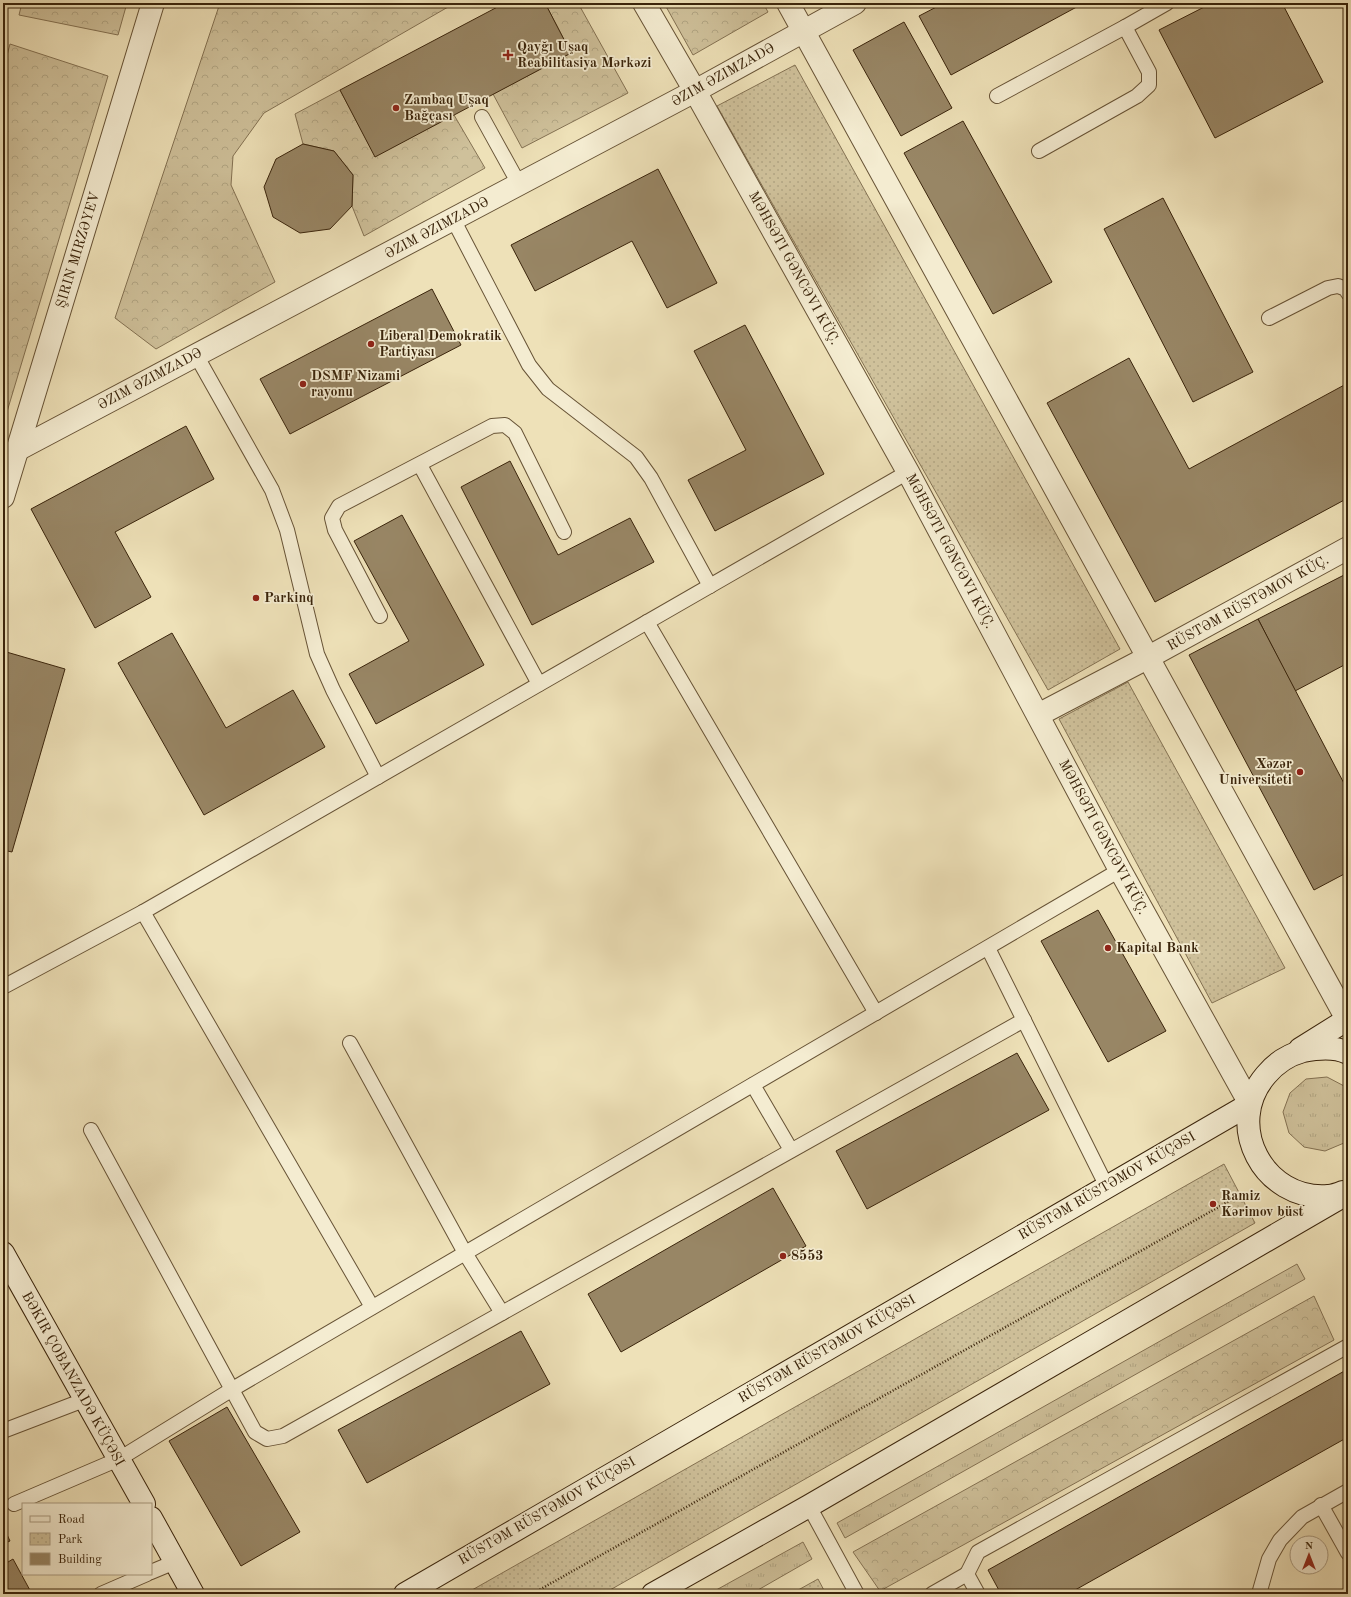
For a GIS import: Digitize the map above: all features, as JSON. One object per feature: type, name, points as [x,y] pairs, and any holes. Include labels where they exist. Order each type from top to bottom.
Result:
[{"type":"street","name":"ŞIRIN MIRZƏYEV","points":[[3,497],[153,3]]},
{"type":"street","name":"MƏHSƏTI GƏNCƏVI KÜÇ.","points":[[644,3],[695,91],[908,472],[1120,870],[1250,1104]]},
{"type":"street","points":[[788,3],[1147,658],[1348,1020],[1273,1066],[1259,1083],[1250,1104],[1248,1126],[1252,1148],[1264,1168],[1280,1184],[1303,1194],[1329,1196],[1348,1192]]},
{"type":"street","name":"ƏZIM ƏZIMZADƏ","points":[[18,450],[695,91],[855,3]]},
{"type":"street","name":"RÜSTƏM RÜSTƏMOV KÜÇ.","points":[[1038,715],[1147,658],[1348,548]]},
{"type":"street","points":[[1292,1054],[1318,1048],[1348,1053]]},
{"type":"street","name":"RÜSTƏM RÜSTƏMOV KÜÇƏSI","points":[[405,1594],[1250,1104]]},
{"type":"street","points":[[653,1594],[809,1506],[1348,1192]]},
{"type":"street","name":"BƏKIR ÇOBANZADƏ KÜÇƏSI","points":[[3,1253],[84,1400],[143,1503]]},
{"type":"street","points":[[152,1520],[193,1594]]},
{"type":"lane","points":[[997,96],[1167,3]]},
{"type":"lane","points":[[1039,151],[1137,96],[1149,85],[1149,72],[1125,27]]},
{"type":"lane","points":[[482,117],[519,184]]},
{"type":"lane","points":[[452,219],[529,365],[548,389],[636,457],[650,478],[710,586]]},
{"type":"lane","points":[[1269,318],[1328,288],[1338,286],[1346,289],[1348,293]]},
{"type":"lane","points":[[196,355],[272,490],[287,530],[317,654],[333,690],[378,777]]},
{"type":"lane","points":[[380,616],[335,530],[332,518],[339,506],[492,426],[505,425],[515,433],[564,532]]},
{"type":"lane","points":[[420,464],[539,684]]},
{"type":"lane","points":[[3,987],[143,912],[908,472]]},
{"type":"lane","points":[[647,622],[876,1013]]},
{"type":"lane","points":[[14,1504],[119,1459],[231,1390],[372,1307],[1120,870]]},
{"type":"lane","points":[[143,912],[372,1307]]},
{"type":"lane","points":[[988,948],[1107,1187]]},
{"type":"lane","points":[[91,1130],[231,1390],[255,1432],[267,1439],[283,1436],[1024,1020]]},
{"type":"lane","points":[[350,1043],[465,1253],[502,1313]]},
{"type":"lane","points":[[752,1085],[792,1150]]},
{"type":"lane","points":[[932,1594],[967,1574],[978,1552],[1348,1346]]},
{"type":"lane","points":[[3,1431],[84,1400]]},
{"type":"lane","points":[[1259,1594],[1269,1560],[1280,1540],[1302,1517],[1348,1491]]},
{"type":"lane","points":[[1321,1505],[1348,1554]]},
{"type":"lane","points":[[809,1506],[857,1594]]},
{"type":"lane","points":[[152,1572],[175,1562]]},
{"type":"lane","points":[[967,1574],[978,1594]]},
{"type":"lane","points":[[101,1594],[145,1575]]},
{"type":"path","points":[[532,1594],[1240,1195]]},
{"type":"green space","points":[[22,3],[127,3],[118,35],[19,15]]},
{"type":"green space","points":[[220,3],[455,3],[264,113],[233,156],[231,185],[275,282],[156,349],[115,318]]},
{"type":"green space","points":[[545,3],[578,3],[628,93],[522,148],[493,94],[571,53]]},
{"type":"green space","points":[[664,3],[763,3],[768,12],[693,55]]},
{"type":"green space","points":[[10,44],[108,76],[3,425],[3,71]]},
{"type":"green space","points":[[795,65],[1120,649],[1048,690],[717,106]]},
{"type":"green space","points":[[340,90],[375,156],[454,115],[485,168],[364,236],[352,206],[353,175],[334,151],[303,144],[295,114]]},
{"type":"green space","points":[[1128,682],[1285,968],[1212,1003],[1059,719]]},
{"type":"green space","points":[[1327,1077],[1346,1087],[1348,1090],[1348,1137],[1344,1143],[1325,1151],[1304,1147],[1289,1133],[1283,1112],[1290,1093],[1306,1079]]},
{"type":"green space","points":[[1224,1164],[1255,1223],[603,1594],[465,1594]]},
{"type":"green space","points":[[1297,1264],[1305,1279],[845,1538],[837,1523]]},
{"type":"green space","points":[[1314,1296],[1334,1340],[880,1591],[853,1552]]},
{"type":"green space","points":[[803,1542],[812,1559],[751,1594],[709,1594]]},
{"type":"green space","points":[[818,1579],[826,1594],[791,1594]]},
{"type":"building","points":[[505,3],[545,3],[571,53],[375,157],[340,90]]},
{"type":"building","points":[[944,3],[1084,3],[951,75],[919,16]]},
{"type":"building","points":[[1212,3],[1282,3],[1323,82],[1215,138],[1159,30]]},
{"type":"building","points":[[904,22],[952,108],[901,136],[853,50]]},
{"type":"building","points":[[963,121],[1052,282],[993,314],[904,153]]},
{"type":"building","points":[[303,144],[334,151],[353,175],[352,206],[330,229],[300,233],[273,217],[264,187],[276,159]]},
{"type":"building","points":[[658,169],[717,283],[667,308],[632,241],[535,291],[511,245]]},
{"type":"building","points":[[1163,198],[1253,372],[1193,402],[1104,229]]},
{"type":"building","points":[[432,289],[461,345],[290,434],[260,379]]},
{"type":"building","points":[[745,325],[824,474],[715,531],[688,480],[746,450],[694,351]]},
{"type":"building","points":[[1129,358],[1189,469],[1348,383],[1348,498],[1155,602],[1047,403]]},
{"type":"building","points":[[186,426],[214,479],[115,532],[151,597],[95,628],[31,509]]},
{"type":"building","points":[[510,461],[558,555],[630,518],[654,562],[532,625],[461,487]]},
{"type":"building","points":[[402,515],[484,665],[376,724],[349,674],[409,641],[354,541]]},
{"type":"building","points":[[1348,573],[1348,663],[1295,691],[1258,619]]},
{"type":"building","name":"Xəzər Universiteti","points":[[1258,619],[1348,791],[1348,872],[1314,890],[1189,655]]},
{"type":"building","points":[[172,633],[226,728],[293,690],[325,747],[204,815],[118,663]]},
{"type":"building","points":[[3,651],[65,669],[12,852],[3,850]]},
{"type":"building","points":[[1098,910],[1166,1031],[1108,1062],[1041,941]]},
{"type":"building","points":[[1017,1053],[1049,1110],[867,1209],[836,1151]]},
{"type":"building","points":[[773,1188],[806,1246],[621,1352],[588,1294]]},
{"type":"building","points":[[521,1331],[550,1384],[367,1483],[338,1430]]},
{"type":"building","points":[[1348,1369],[1348,1437],[1068,1594],[1001,1594],[988,1570]]},
{"type":"building","points":[[227,1407],[300,1532],[241,1566],[169,1441]]},
{"type":"building","points":[[3,1526],[10,1541],[3,1544]]},
{"type":"building","points":[[13,1559],[32,1594],[3,1594],[3,1565]]},
{"type":"place","name":"Qayğı Uşaq Reabilitasiya Mərkəzi","points":[[508,55]]},
{"type":"place","name":"Zambaq Uşaq Bağçası","points":[[396,108]]},
{"type":"place","name":"Liberal Demokratik Partiyası","points":[[371,344]]},
{"type":"place","name":"DSMF Nizami rayonu","points":[[303,384]]},
{"type":"place","name":"Parkinq","points":[[256,598]]},
{"type":"place","name":"Xəzər Universiteti","points":[[1300,772]]},
{"type":"place","name":"Kapital Bank","points":[[1108,948]]},
{"type":"place","name":"Ramiz Kərimov büst","points":[[1213,1204]]},
{"type":"place","name":"8553","points":[[783,1256]]}]
